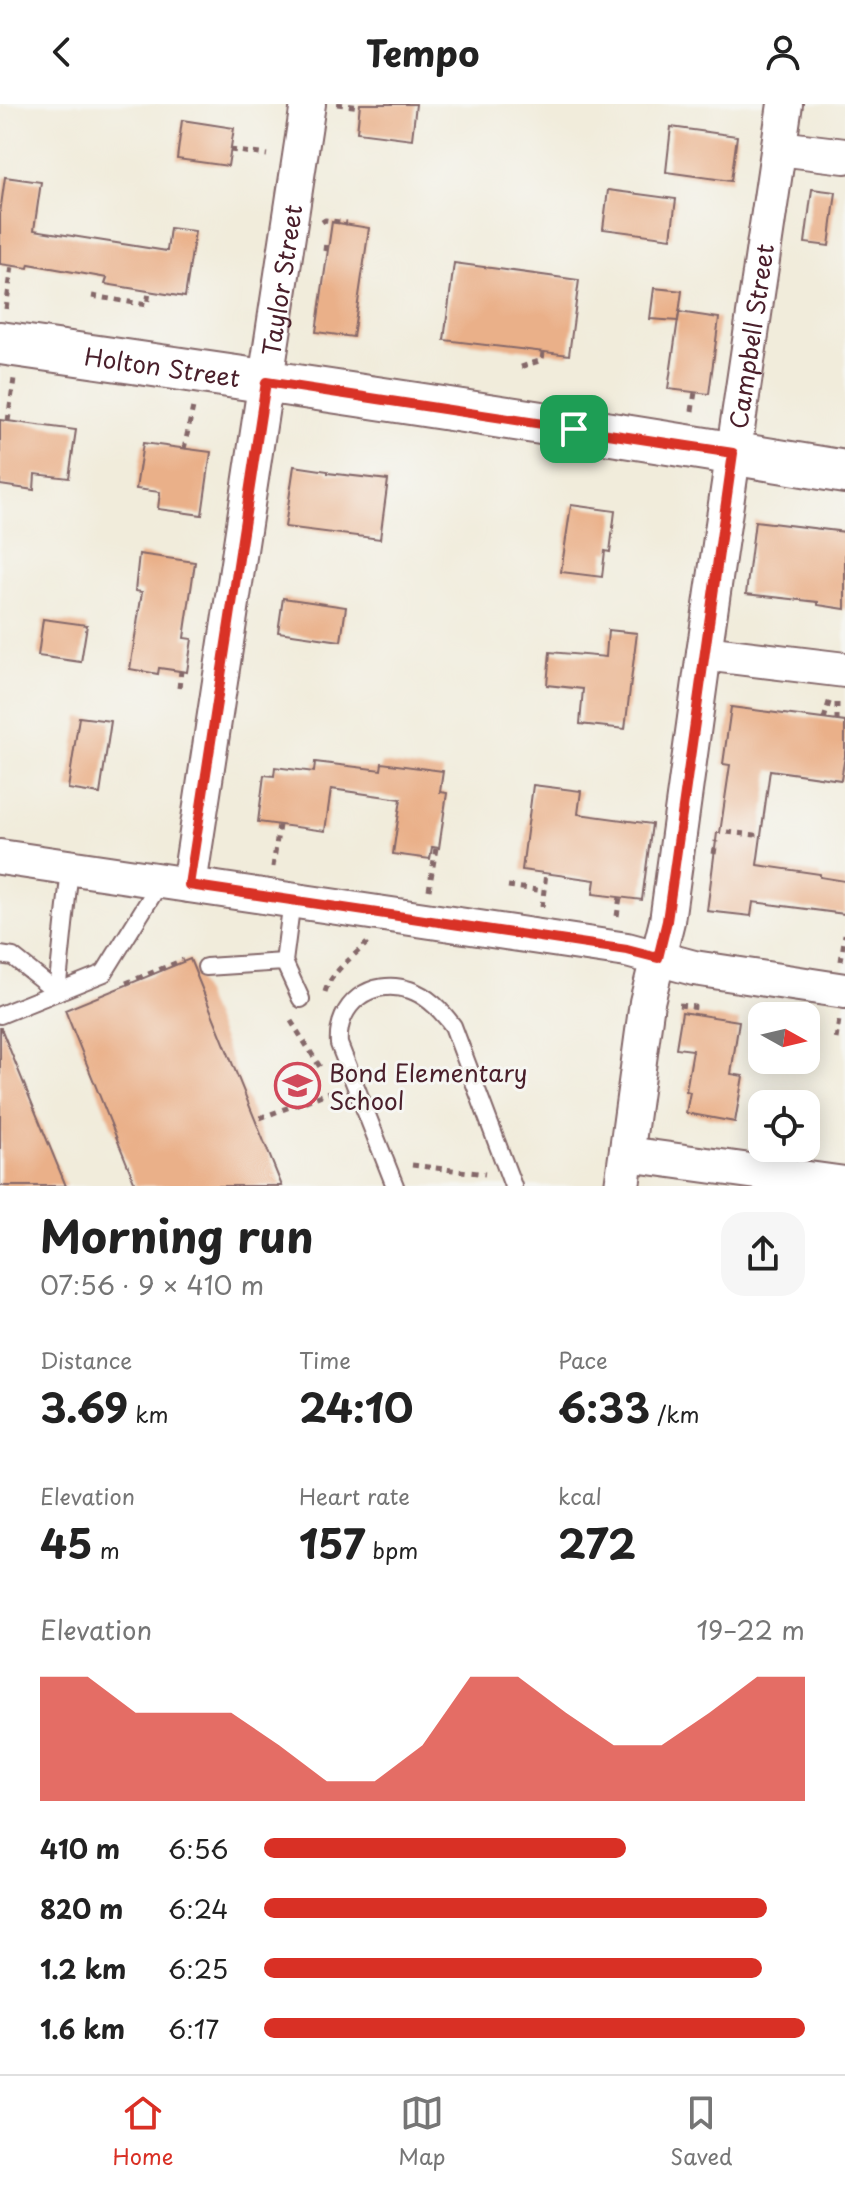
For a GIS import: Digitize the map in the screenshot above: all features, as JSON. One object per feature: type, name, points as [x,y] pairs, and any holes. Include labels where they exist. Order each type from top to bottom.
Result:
[{"type":"street","name":"Taylor Street","points":[[175,883],[266,382],[308,104]]},
{"type":"street","name":"Campbell Street","points":[[624,1170],[647,1002],[667,921],[785,104]]},
{"type":"street","points":[[779,148],[845,156]]},
{"type":"street","name":"Holton Street","points":[[2,329],[266,382],[845,472]]},
{"type":"street","points":[[704,653],[845,670]]},
{"type":"street","points":[[0,857],[615,948],[694,968],[843,978]]},
{"type":"street","points":[[624,1170],[845,1184]]},
{"type":"lane","points":[[57,992],[70,868]]},
{"type":"lane","points":[[0,1015],[104,973],[175,883]]},
{"type":"lane","points":[[292,900],[284,962],[301,999]]},
{"type":"lane","points":[[7,956],[57,992]]},
{"type":"lane","points":[[206,967],[284,962]]},
{"type":"lane","points":[[395,1186],[339,1044],[338,1029],[349,1003],[372,990],[395,986],[426,998],[439,1008],[453,1026],[512,1182]]},
{"type":"path","points":[[334,104],[360,107]]},
{"type":"path","points":[[230,150],[243,152]]},
{"type":"path","points":[[320,231],[323,220],[347,223]]},
{"type":"path","points":[[325,251],[326,242]]},
{"type":"path","points":[[2,329],[12,266]]},
{"type":"path","points":[[92,296],[147,305],[149,292]]},
{"type":"path","points":[[521,367],[542,360],[543,352]]},
{"type":"path","points":[[691,415],[695,392]]},
{"type":"path","points":[[184,449],[195,399]]},
{"type":"path","points":[[179,688],[181,671]]},
{"type":"path","points":[[273,868],[279,825]]},
{"type":"path","points":[[727,832],[755,835],[755,838]]},
{"type":"path","points":[[714,854],[716,841]]},
{"type":"path","points":[[429,891],[436,848]]},
{"type":"path","points":[[541,908],[546,873]]},
{"type":"path","points":[[508,886],[544,891]]},
{"type":"path","points":[[617,920],[620,897]]},
{"type":"path","points":[[843,978],[845,934]]},
{"type":"path","points":[[671,1009],[678,1005],[694,1008]]},
{"type":"path","points":[[284,1011],[319,1066],[335,1104]]},
{"type":"path","points":[[260,1118],[330,1092]]},
{"type":"path","points":[[407,1165],[512,1182]]},
{"type":"building","points":[[360,104],[416,104],[412,139],[357,132]]},
{"type":"building","points":[[182,120],[234,128],[228,166],[177,159]]},
{"type":"building","points":[[671,127],[737,136],[731,181],[666,172]]},
{"type":"building","points":[[5,177],[41,182],[34,230],[167,251],[170,228],[195,231],[185,297],[105,284],[107,278],[29,264],[28,268],[0,264],[0,213]]},
{"type":"building","points":[[812,189],[836,192],[829,246],[805,243]]},
{"type":"building","points":[[608,190],[676,199],[671,238],[603,229]]},
{"type":"building","points":[[332,222],[369,228],[353,337],[316,332]]},
{"type":"building","points":[[454,263],[579,280],[569,355],[444,340]]},
{"type":"building","points":[[654,288],[682,291],[678,321],[650,319]]},
{"type":"building","points":[[679,312],[719,318],[709,394],[668,389]]},
{"type":"building","points":[[0,420],[76,430],[69,478],[35,474],[34,490],[0,485]]},
{"type":"building","points":[[143,443],[211,452],[202,515],[158,509],[160,492],[136,489]]},
{"type":"building","points":[[294,466],[388,480],[380,539],[285,527]]},
{"type":"building","points":[[571,505],[615,511],[610,552],[605,551],[602,577],[561,572]]},
{"type":"building","points":[[755,521],[845,532],[845,609],[818,605],[818,602],[746,594]]},
{"type":"building","points":[[139,554],[195,562],[184,638],[192,639],[187,672],[159,668],[158,674],[130,669],[142,592],[135,591]]},
{"type":"building","points":[[283,598],[346,607],[341,641],[278,632]]},
{"type":"building","points":[[43,619],[87,625],[81,662],[38,656]]},
{"type":"building","points":[[608,630],[637,633],[625,729],[580,724],[583,689],[547,685],[550,652],[606,657]]},
{"type":"building","points":[[731,707],[845,722],[841,780],[770,770],[757,865],[820,874],[820,877],[845,881],[845,914],[753,902],[751,916],[707,911],[730,765],[723,764]]},
{"type":"building","points":[[79,717],[111,721],[100,794],[68,789]]},
{"type":"building","points":[[315,762],[381,770],[382,763],[443,771],[440,792],[447,793],[439,848],[432,847],[430,859],[393,854],[401,799],[331,789],[325,831],[258,822],[264,775],[274,776],[275,767],[314,772]]},
{"type":"building","points":[[533,785],[581,791],[578,814],[652,824],[642,900],[593,894],[595,880],[522,870]]},
{"type":"building","points":[[190,959],[282,1186],[136,1186],[65,1010]]},
{"type":"building","points":[[682,1012],[739,1021],[731,1074],[743,1076],[735,1122],[686,1113],[690,1092],[686,1091],[693,1050],[676,1048]]},
{"type":"building","points":[[1,1028],[66,1186],[0,1186]]},
{"type":"place","name":"Bond Elementary School","points":[[298,1086]]},
{"type":"route","points":[[266,382],[574,429],[733,453],[667,921],[658,958],[627,950],[189,885],[266,382]]}]
